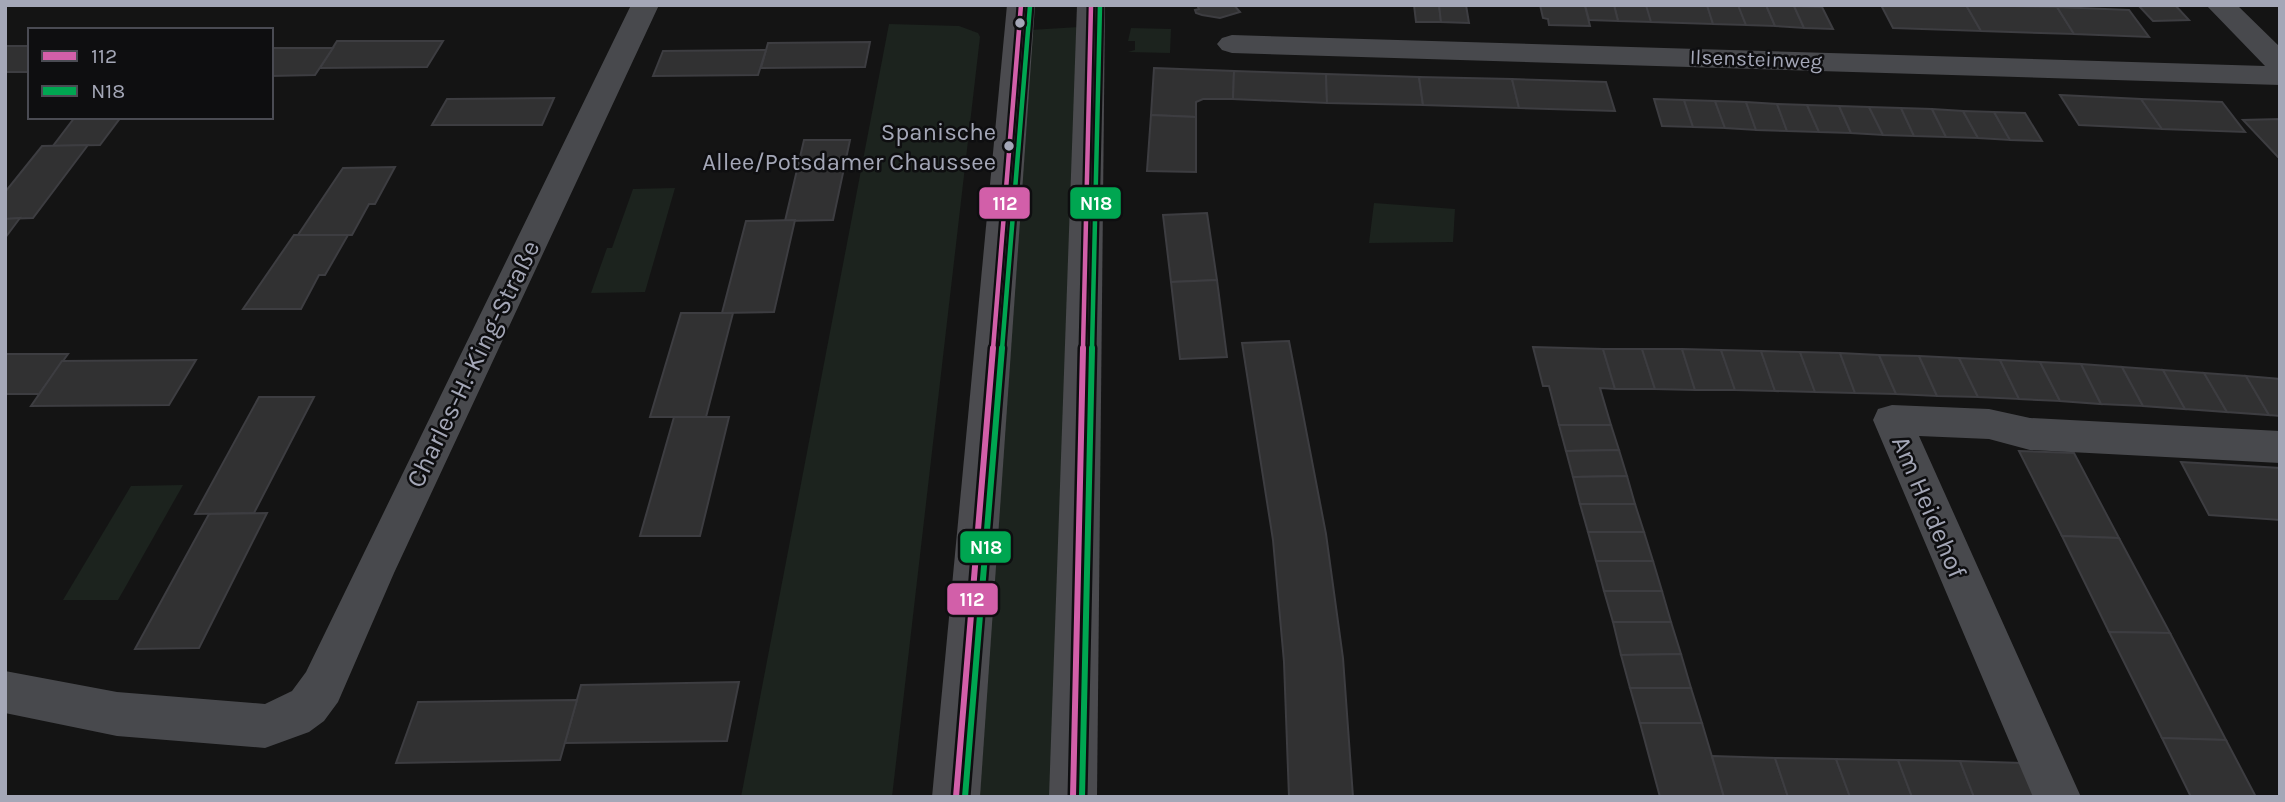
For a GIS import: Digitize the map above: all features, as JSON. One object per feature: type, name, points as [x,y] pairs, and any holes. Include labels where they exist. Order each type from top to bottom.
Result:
[{"type":"main road","points":[[956,797],[1021,5]]},
{"type":"main road","points":[[1073,797],[1091,5]]},
{"type":"street","name":"Charles-H.-King-Straße","points":[[5,692],[117,714],[265,726],[293,717],[308,706],[322,687],[379,560],[645,5]]},
{"type":"street","points":[[2220,5],[2280,64]]},
{"type":"street","name":"Ilsensteinweg","points":[[1232,44],[2280,76]]},
{"type":"street","name":"Am Heidehof","points":[[2057,797],[1892,420],[1989,424],[2029,434],[2280,447]]},
{"type":"shaded area","points":[[889,24],[959,26],[978,33],[980,37],[892,797],[741,797]]},
{"type":"shaded area","points":[[1079,27],[1053,797],[974,797],[1030,30]]},
{"type":"shaded area","points":[[1131,28],[1171,29],[1170,53],[1128,52],[1135,50],[1135,41],[1128,41]]},
{"type":"shaded area","points":[[675,188],[645,292],[591,293],[607,248],[612,248],[633,189]]},
{"type":"shaded area","points":[[1374,203],[1455,209],[1453,242],[1369,243]]},
{"type":"shaded area","points":[[183,485],[118,600],[63,600],[131,486]]},
{"type":"building","points":[[1197,5],[1234,5],[1240,12],[1220,18],[1196,13],[1195,10],[1199,9]]},
{"type":"building","points":[[1414,5],[1439,5],[1441,22],[1416,22]]},
{"type":"building","points":[[1439,5],[1466,5],[1469,23],[1441,22]]},
{"type":"building","points":[[1540,5],[1585,6],[1590,26],[1549,25],[1548,19],[1543,18]]},
{"type":"building","points":[[1585,5],[1614,5],[1618,21],[1589,20]]},
{"type":"building","points":[[1614,5],[1646,5],[1652,22],[1618,21]]},
{"type":"building","points":[[1646,5],[1707,5],[1713,24],[1651,22]]},
{"type":"building","points":[[1707,5],[1738,5],[1746,25],[1713,24]]},
{"type":"building","points":[[1738,5],[1766,5],[1775,26],[1746,25]]},
{"type":"building","points":[[1766,5],[1794,6],[1804,28],[1775,26]]},
{"type":"building","points":[[1881,5],[1966,5],[1981,31],[1893,28]]},
{"type":"building","points":[[1966,5],[2057,7],[2074,34],[1981,31]]},
{"type":"building","points":[[2138,5],[2175,5],[2189,20],[2153,21]]},
{"type":"building","points":[[1794,6],[1822,7],[1833,29],[1804,28]]},
{"type":"building","points":[[2057,7],[2129,10],[2149,37],[2074,34]]},
{"type":"building","points":[[337,41],[443,41],[427,67],[320,68]]},
{"type":"building","points":[[870,42],[865,67],[761,68],[768,43]]},
{"type":"building","points":[[5,46],[28,46],[28,72],[5,72]]},
{"type":"building","points":[[273,48],[333,48],[315,75],[273,76]]},
{"type":"building","points":[[766,50],[758,75],[653,76],[663,51]]},
{"type":"building","points":[[1154,68],[1234,71],[1233,99],[1203,99],[1196,102],[1196,117],[1151,115]]},
{"type":"building","points":[[1234,71],[1326,74],[1327,103],[1233,99]]},
{"type":"building","points":[[1326,74],[1419,77],[1423,105],[1327,103]]},
{"type":"building","points":[[1419,77],[1512,79],[1519,108],[1423,105]]},
{"type":"building","points":[[1512,79],[1606,82],[1615,111],[1519,108]]},
{"type":"building","points":[[2060,95],[2141,99],[2162,129],[2079,125]]},
{"type":"building","points":[[554,98],[542,125],[432,125],[447,99]]},
{"type":"building","points":[[1654,99],[1684,100],[1693,127],[1662,126]]},
{"type":"building","points":[[2141,99],[2222,102],[2245,132],[2162,129]]},
{"type":"building","points":[[1684,100],[1715,101],[1725,128],[1693,127]]},
{"type":"building","points":[[1715,101],[1746,102],[1756,130],[1725,128]]},
{"type":"building","points":[[1746,102],[1777,104],[1787,131],[1756,130]]},
{"type":"building","points":[[1777,104],[1807,105],[1819,132],[1787,131]]},
{"type":"building","points":[[1807,105],[1839,106],[1851,133],[1819,132]]},
{"type":"building","points":[[1839,106],[1869,107],[1883,135],[1851,133]]},
{"type":"building","points":[[1869,107],[1901,108],[1914,136],[1883,135]]},
{"type":"building","points":[[1901,108],[1932,109],[1946,137],[1914,136]]},
{"type":"building","points":[[1932,109],[1963,111],[1978,138],[1946,137]]},
{"type":"building","points":[[1963,111],[1994,112],[2010,140],[1978,138]]},
{"type":"building","points":[[1994,112],[2025,113],[2042,141],[2010,140]]},
{"type":"building","points":[[1151,115],[1196,117],[1196,172],[1147,171]]},
{"type":"building","points":[[73,119],[120,119],[100,145],[53,146]]},
{"type":"building","points":[[2280,119],[2280,157],[2278,157],[2243,120]]},
{"type":"building","points":[[804,140],[850,140],[833,220],[785,221]]},
{"type":"building","points":[[88,145],[33,218],[5,219],[5,192],[42,146]]},
{"type":"building","points":[[395,167],[375,204],[369,204],[352,235],[298,235],[343,168]]},
{"type":"building","points":[[1207,213],[1217,280],[1171,282],[1163,215]]},
{"type":"building","points":[[20,218],[5,238],[5,219]]},
{"type":"building","points":[[795,220],[774,312],[722,313],[746,221]]},
{"type":"building","points":[[294,235],[348,235],[325,275],[319,275],[301,309],[243,309]]},
{"type":"building","points":[[1217,280],[1227,357],[1180,359],[1171,282]]},
{"type":"building","points":[[681,313],[733,313],[706,417],[650,417]]},
{"type":"building","points":[[1289,341],[1326,534],[1343,658],[1353,797],[1289,797],[1284,662],[1273,540],[1242,343]]},
{"type":"building","points":[[1533,347],[1603,349],[1615,389],[1600,388],[1611,425],[1559,425],[1549,386],[1543,386]]},
{"type":"building","points":[[1603,349],[1642,349],[1655,389],[1615,389]]},
{"type":"building","points":[[1642,349],[1682,349],[1695,390],[1655,389]]},
{"type":"building","points":[[1682,349],[1721,350],[1735,390],[1695,390]]},
{"type":"building","points":[[1721,350],[1761,351],[1775,391],[1735,390]]},
{"type":"building","points":[[1761,351],[1800,352],[1815,392],[1775,391]]},
{"type":"building","points":[[1800,352],[1840,353],[1855,393],[1815,392]]},
{"type":"building","points":[[1840,353],[1879,355],[1896,394],[1855,393]]},
{"type":"building","points":[[5,354],[68,354],[39,394],[5,394]]},
{"type":"building","points":[[1879,355],[1919,356],[1937,396],[1896,394]]},
{"type":"building","points":[[1919,356],[1959,358],[1978,397],[1937,396]]},
{"type":"building","points":[[1959,358],[2000,360],[2019,399],[1978,397]]},
{"type":"building","points":[[196,360],[169,405],[31,406],[62,361]]},
{"type":"building","points":[[2000,360],[2040,362],[2060,401],[2019,399]]},
{"type":"building","points":[[2040,362],[2081,364],[2101,404],[2060,401]]},
{"type":"building","points":[[2081,364],[2122,367],[2143,406],[2101,404]]},
{"type":"building","points":[[2122,367],[2163,370],[2185,409],[2143,406]]},
{"type":"building","points":[[2163,370],[2204,373],[2227,412],[2185,409]]},
{"type":"building","points":[[2204,373],[2246,376],[2269,415],[2227,412]]},
{"type":"building","points":[[2246,376],[2280,379],[2280,416],[2269,415]]},
{"type":"building","points":[[259,397],[314,397],[254,513],[195,514]]},
{"type":"building","points":[[674,417],[729,417],[700,536],[640,536]]},
{"type":"building","points":[[1559,425],[1611,425],[1619,450],[1566,451]]},
{"type":"building","points":[[1619,450],[1627,476],[1573,477],[1566,451]]},
{"type":"building","points":[[2019,451],[2074,453],[2119,538],[2062,536]]},
{"type":"building","points":[[2181,462],[2280,468],[2280,520],[2209,515]]},
{"type":"building","points":[[1627,476],[1635,504],[1580,504],[1573,477]]},
{"type":"building","points":[[1580,504],[1635,504],[1644,532],[1588,532]]},
{"type":"building","points":[[267,513],[199,648],[135,649],[209,514]]},
{"type":"building","points":[[1588,532],[1644,532],[1653,561],[1596,561]]},
{"type":"building","points":[[2062,536],[2119,538],[2170,633],[2109,632]]},
{"type":"building","points":[[1596,561],[1653,561],[1662,591],[1604,591]]},
{"type":"building","points":[[1604,591],[1662,591],[1671,622],[1613,622]]},
{"type":"building","points":[[1613,622],[1671,622],[1681,654],[1621,655]]},
{"type":"building","points":[[2109,632],[2170,633],[2226,740],[2162,738]]},
{"type":"building","points":[[1681,654],[1691,688],[1630,688],[1621,655]]},
{"type":"building","points":[[739,682],[727,741],[565,743],[581,685]]},
{"type":"building","points":[[1630,688],[1691,688],[1702,723],[1640,723]]},
{"type":"building","points":[[577,700],[560,760],[396,763],[418,702]]},
{"type":"building","points":[[1640,723],[1702,723],[1724,797],[1660,797]]},
{"type":"building","points":[[2162,738],[2226,740],[2256,797],[2191,797]]},
{"type":"building","points":[[1712,756],[1775,758],[1788,797],[1724,797]]},
{"type":"building","points":[[1775,758],[1836,759],[1850,797],[1788,797]]},
{"type":"building","points":[[1836,759],[1898,760],[1912,797],[1850,797]]},
{"type":"building","points":[[1898,760],[1960,761],[1974,797],[1912,797]]},
{"type":"building","points":[[1960,761],[2022,763],[2036,797],[1974,797]]},
{"type":"transit line","name":"112","points":[[956,797],[1021,5]]},
{"type":"transit line","name":"112","points":[[1073,797],[1091,5]]},
{"type":"transit line","name":"N18","points":[[1082,797],[1100,5]]},
{"type":"transit line","name":"N18","points":[[965,797],[1030,6]]},
{"type":"place","name":"Spanische Allee/Potsdamer Chaussee","points":[[1009,146]]}]
